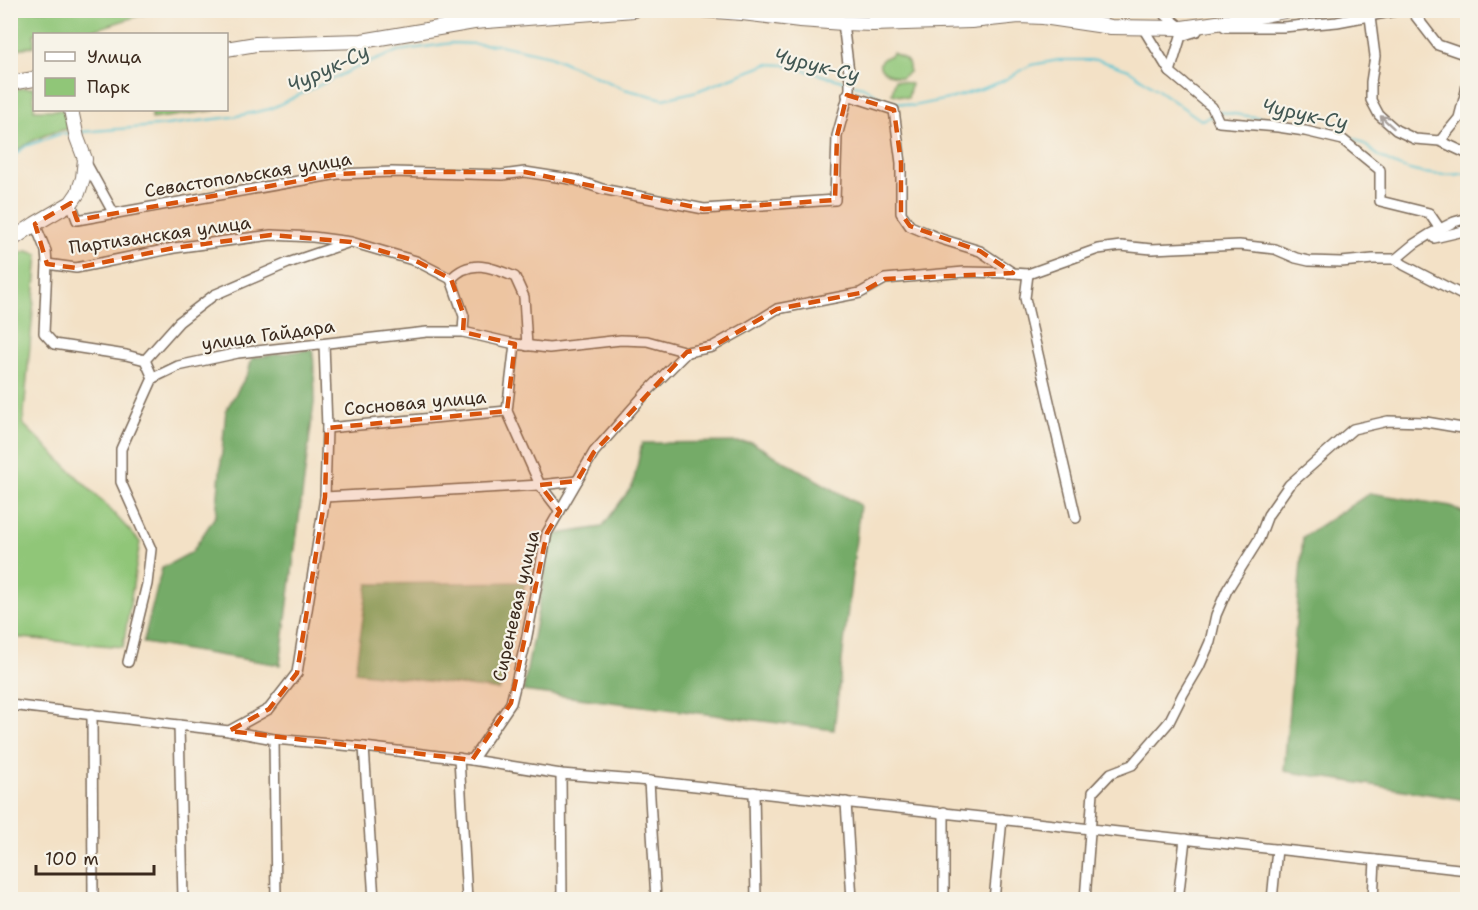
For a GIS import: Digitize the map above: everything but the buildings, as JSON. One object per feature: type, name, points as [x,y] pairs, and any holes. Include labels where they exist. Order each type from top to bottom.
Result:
[{"type":"main road","points":[[228,49],[256,44],[362,41],[474,22],[634,10]]},
{"type":"main road","points":[[701,10],[746,12],[800,20],[843,23],[971,21],[1018,16],[1043,17],[1111,27],[1143,28],[1182,28],[1290,10]]},
{"type":"main road","points":[[10,81],[33,80]]},
{"type":"main road","points":[[10,241],[71,203],[78,193],[83,178],[85,159],[75,132],[71,111]]},
{"type":"street","points":[[1159,10],[1182,28]]},
{"type":"street","points":[[1170,72],[1181,36],[1210,27],[1283,27],[1337,22],[1401,10]]},
{"type":"street","points":[[1411,10],[1438,45],[1464,54],[1467,61]]},
{"type":"street","points":[[1370,17],[1375,56],[1371,100],[1379,115],[1396,130],[1415,139],[1440,141],[1467,154]]},
{"type":"street","name":"Севастопольская улица","points":[[71,203],[77,220],[338,174],[392,172],[502,175],[525,172],[576,180],[602,189],[704,209],[835,200],[837,136],[849,88],[843,23]]},
{"type":"street","points":[[1143,28],[1170,72],[1212,106],[1219,122],[1296,130],[1343,141],[1380,170],[1380,201],[1429,213],[1440,229]]},
{"type":"street","points":[[1440,141],[1459,118],[1466,92],[1467,75]]},
{"type":"street","points":[[849,88],[894,110],[901,163],[901,213],[910,226],[941,239],[980,251],[1013,273]]},
{"type":"street","points":[[85,159],[114,214]]},
{"type":"street","points":[[1396,259],[1414,244],[1454,222],[1467,218]]},
{"type":"street","points":[[35,224],[46,251],[44,333],[54,344],[145,360],[153,378],[121,449],[121,482],[151,549],[147,584],[128,662]]},
{"type":"street","points":[[1414,244],[1444,234],[1467,230]]},
{"type":"street","name":"Партизанская улица","points":[[47,264],[76,268],[174,248],[271,236],[313,237],[351,242],[416,261],[451,279]]},
{"type":"street","name":"улица Гайдара","points":[[145,360],[179,321],[214,295],[288,263],[351,242]]},
{"type":"street","points":[[687,352],[712,346],[777,309],[860,293],[885,279],[964,272],[1028,274],[1098,249],[1121,246],[1152,249],[1239,246],[1275,249],[1309,261],[1396,259],[1467,298]]},
{"type":"street","points":[[463,332],[464,316],[451,279],[458,271],[474,266],[495,268],[515,277],[524,297],[526,346]]},
{"type":"street","points":[[1028,274],[1025,298],[1076,519]]},
{"type":"street","name":"улица Гайдара","points":[[153,378],[178,366],[238,353],[428,332],[463,332],[515,344],[549,348],[621,340],[647,341],[687,352]]},
{"type":"street","points":[[229,731],[269,709],[297,673],[325,497],[327,428],[324,344]]},
{"type":"street","points":[[515,344],[507,411],[540,485],[560,511]]},
{"type":"street","name":"Сиреневая улица","points":[[472,760],[511,703],[526,641],[547,533],[594,452],[647,392],[687,352]]},
{"type":"street","name":"Сосновая улица","points":[[327,428],[507,411]]},
{"type":"street","points":[[1085,900],[1093,792],[1111,772],[1132,765],[1169,722],[1200,667],[1210,642],[1216,615],[1227,590],[1259,539],[1268,515],[1289,485],[1353,429],[1389,421],[1426,422],[1467,429]]},
{"type":"street","points":[[325,497],[577,481]]},
{"type":"street","points":[[10,705],[229,731],[274,739],[459,758],[561,774],[944,812],[1467,870]]},
{"type":"street","points":[[92,714],[93,900]]},
{"type":"street","points":[[178,725],[183,900]]},
{"type":"street","points":[[274,739],[276,900]]},
{"type":"street","points":[[364,747],[374,900]]},
{"type":"street","points":[[459,758],[467,900]]},
{"type":"street","points":[[561,774],[562,900]]},
{"type":"street","points":[[649,781],[656,900]]},
{"type":"street","points":[[754,792],[756,900]]},
{"type":"street","points":[[846,802],[852,900]]},
{"type":"street","points":[[944,812],[944,900]]},
{"type":"street","points":[[994,900],[1002,819]]},
{"type":"street","points":[[1178,900],[1185,839]]},
{"type":"street","points":[[1272,900],[1277,849]]},
{"type":"street","points":[[1373,900],[1376,860]]},
{"type":"highlighted area","points":[[847,95],[894,110],[901,163],[901,213],[910,226],[980,251],[1013,273],[885,279],[860,293],[777,309],[712,347],[687,352],[594,452],[577,481],[540,485],[560,511],[547,533],[511,703],[472,760],[229,731],[269,709],[297,673],[325,497],[327,428],[507,411],[515,344],[463,332],[464,316],[451,279],[416,261],[351,242],[271,235],[174,248],[76,268],[47,264],[35,224],[71,203],[77,220],[338,174],[392,172],[525,172],[704,209],[835,200],[837,136]]},
{"type":"green space","points":[[11,10],[154,10],[84,33],[33,33],[33,46],[11,50]]},
{"type":"green space","points":[[893,53],[909,64],[909,72],[901,78],[885,72],[880,66],[883,59]]},
{"type":"green space","points":[[895,80],[911,84],[908,98],[892,94]]},
{"type":"green space","points":[[33,88],[33,111],[64,111],[68,129],[38,139],[11,155],[11,90]]},
{"type":"green space","points":[[151,111],[209,111],[152,119]]},
{"type":"green space","points":[[27,251],[38,254],[23,424],[107,506],[140,542],[123,647],[11,637],[10,260],[17,254]]},
{"type":"green space","points":[[313,349],[315,395],[280,665],[143,643],[162,568],[192,552],[216,515],[226,410],[248,373],[252,358]]},
{"type":"green space","points":[[751,442],[860,505],[834,730],[523,691],[552,535],[602,527],[633,485],[642,443]]},
{"type":"green space","points":[[1370,493],[1451,506],[1467,515],[1467,800],[1284,771],[1303,537]]},
{"type":"green space","points":[[525,582],[499,690],[355,672],[368,584]]},
{"type":"waterway","name":"Чурук-Су","points":[[80,132],[158,126],[232,117],[270,109],[351,70],[398,51],[452,43],[500,45],[550,56],[624,89],[664,99],[697,91],[768,64],[786,65],[846,82]]},
{"type":"waterway","name":"Чурук-Су","points":[[854,85],[863,87],[886,100],[913,106],[953,98],[981,89],[1003,81],[1031,65],[1059,60],[1098,60],[1129,70],[1201,120],[1214,115]]},
{"type":"waterway","name":"Чурук-Су","points":[[1219,113],[1288,122],[1337,133],[1357,139],[1389,162],[1422,173],[1445,175],[1468,173]]},
{"type":"waterway","name":"Чурук-Су","points":[[10,159],[26,146],[60,134],[72,133]]}]
